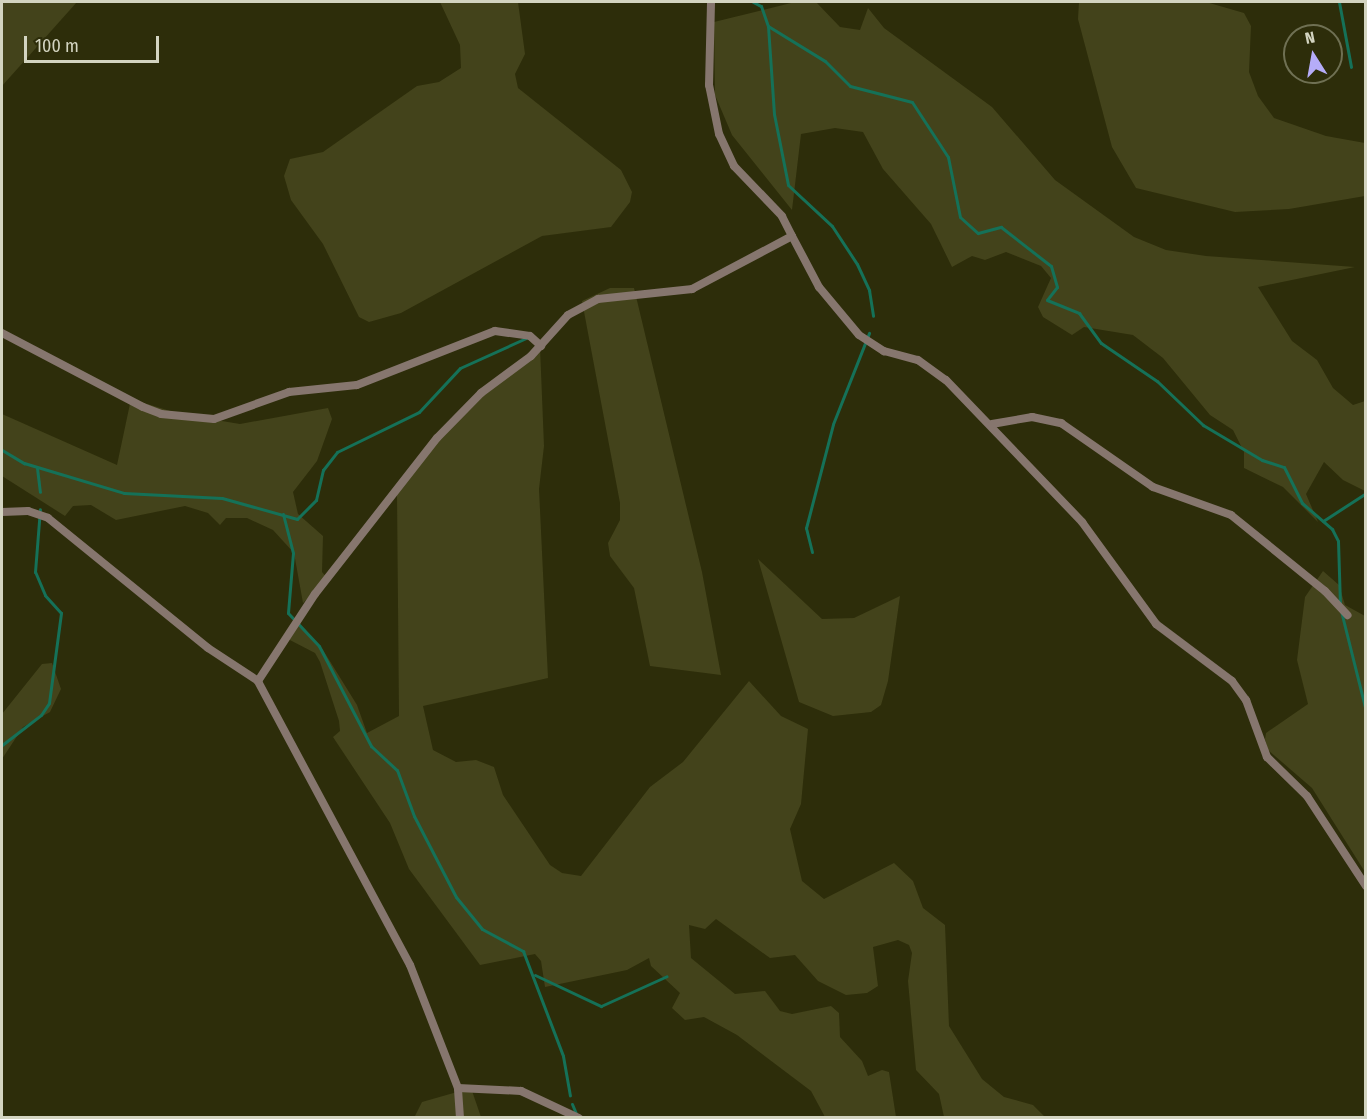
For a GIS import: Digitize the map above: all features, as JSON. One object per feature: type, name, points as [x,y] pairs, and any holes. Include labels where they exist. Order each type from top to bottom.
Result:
[{"type":"street","points":[[711,2],[708,85],[719,134],[734,166],[782,216],[819,287],[866,341],[931,368],[992,424],[1040,483],[1082,522],[1156,624],[1232,681],[1246,700],[1267,757],[1308,796],[1365,886]]},
{"type":"street","points":[[258,681],[274,662],[292,627],[437,438],[481,393],[541,346],[568,315],[585,304],[618,295],[661,296],[692,289],[792,236]]},
{"type":"street","points":[[2,333],[143,407],[172,416],[214,419],[289,392],[357,385],[495,331],[530,336],[541,346]]},
{"type":"street","points":[[992,424],[1032,417],[1061,423],[1153,487],[1231,514],[1325,591],[1347,615]]},
{"type":"street","points":[[2,512],[28,510],[48,518],[208,648],[258,681],[410,965],[458,1088],[460,1118]]},
{"type":"street","points":[[458,1088],[521,1091],[579,1118]]},
{"type":"shaded area","points":[[2,2],[77,2],[2,86]]},
{"type":"shaded area","points":[[440,2],[518,2],[525,54],[515,74],[518,88],[621,170],[632,192],[630,202],[611,227],[542,236],[401,313],[369,322],[359,317],[323,244],[291,200],[284,176],[290,159],[323,152],[417,86],[439,82],[461,68],[460,45]]},
{"type":"shaded area","points":[[795,2],[816,2],[840,27],[860,30],[868,8],[884,28],[992,107],[1055,180],[1134,237],[1166,250],[1206,256],[1355,267],[1258,287],[1292,341],[1317,360],[1333,388],[1353,405],[1365,401],[1365,491],[1343,480],[1324,462],[1306,494],[1318,522],[1283,487],[1244,468],[1244,452],[1233,430],[1210,415],[1163,358],[1133,335],[1084,327],[1072,335],[1043,317],[1038,307],[1051,278],[1041,266],[1006,252],[985,260],[972,256],[952,267],[931,224],[883,169],[863,132],[835,128],[801,134],[792,210],[732,135],[715,95],[714,22]]},
{"type":"shaded area","points":[[1079,2],[1206,2],[1244,13],[1251,26],[1249,72],[1258,96],[1274,118],[1326,136],[1365,143],[1365,196],[1289,209],[1235,212],[1136,188],[1112,147],[1078,19]]},
{"type":"shaded area","points":[[610,288],[634,288],[702,572],[721,675],[650,666],[634,588],[610,556],[608,543],[620,520],[620,503],[582,301]]},
{"type":"shaded area","points":[[540,347],[544,446],[539,489],[548,678],[423,706],[433,750],[456,762],[476,760],[494,767],[503,795],[550,865],[562,873],[581,876],[650,787],[683,762],[749,681],[781,716],[808,729],[801,804],[790,829],[802,881],[824,899],[894,863],[913,881],[923,908],[945,925],[949,1026],[982,1079],[1004,1097],[1033,1105],[1045,1117],[944,1117],[939,1094],[916,1070],[908,981],[912,953],[909,945],[898,940],[873,947],[878,986],[867,993],[846,995],[818,981],[795,955],[770,958],[716,919],[705,929],[689,925],[691,958],[735,994],[765,991],[780,1011],[792,1014],[831,1006],[839,1013],[840,1037],[862,1061],[868,1076],[882,1070],[889,1072],[896,1117],[825,1117],[811,1091],[737,1035],[704,1017],[685,1020],[672,1008],[680,993],[651,966],[649,958],[627,970],[545,987],[541,961],[535,954],[480,965],[409,869],[390,823],[333,737],[340,731],[339,721],[320,662],[315,653],[286,638],[296,619],[323,650],[357,705],[367,733],[399,716],[397,494],[465,404]]},
{"type":"shaded area","points":[[131,399],[180,414],[240,424],[328,408],[332,419],[317,461],[293,492],[298,514],[323,536],[322,572],[328,579],[303,603],[294,553],[273,530],[247,518],[226,518],[220,525],[208,513],[185,506],[116,520],[91,505],[73,506],[65,516],[2,476],[2,414],[117,465]]},
{"type":"shaded area","points":[[758,559],[822,619],[854,618],[900,596],[888,681],[881,705],[871,712],[833,716],[799,702]]},
{"type":"shaded area","points":[[1323,571],[1339,585],[1345,605],[1365,616],[1365,872],[1312,788],[1268,750],[1265,739],[1266,733],[1308,704],[1297,660],[1305,597]]},
{"type":"shaded area","points":[[52,663],[61,689],[50,712],[23,727],[2,759],[2,714],[42,664]]},
{"type":"shaded area","points":[[471,1088],[481,1117],[414,1118],[422,1102]]},
{"type":"waterway","points":[[753,2],[761,6],[768,26],[825,61],[850,86],[912,102],[948,157],[960,217],[978,233],[1001,227],[1051,266],[1057,287],[1047,300],[1079,313],[1101,343],[1157,381],[1203,425],[1262,460],[1284,467],[1302,503],[1332,529],[1338,541],[1340,605]]},
{"type":"waterway","points":[[1339,2],[1351,67]]},
{"type":"waterway","points":[[768,26],[774,114],[788,185],[832,226],[857,264],[869,290],[873,316]]},
{"type":"waterway","points":[[812,552],[806,528],[833,424],[869,333]]},
{"type":"waterway","points":[[2,450],[24,463],[124,493],[222,498],[297,519],[316,500],[323,470],[337,452],[419,412],[460,368],[526,338]]},
{"type":"waterway","points":[[37,468],[40,492]]},
{"type":"waterway","points":[[1323,521],[1366,493]]},
{"type":"waterway","points":[[2,745],[41,715],[49,703],[61,613],[45,595],[35,572],[40,509]]},
{"type":"waterway","points":[[283,514],[293,553],[288,613],[319,646],[371,746],[397,770],[414,816],[456,897],[482,929],[523,951],[563,1056],[570,1095]]},
{"type":"waterway","points":[[1341,611],[1366,711]]},
{"type":"waterway","points":[[535,975],[601,1006],[667,976]]},
{"type":"waterway","points":[[572,1104],[577,1116]]}]
